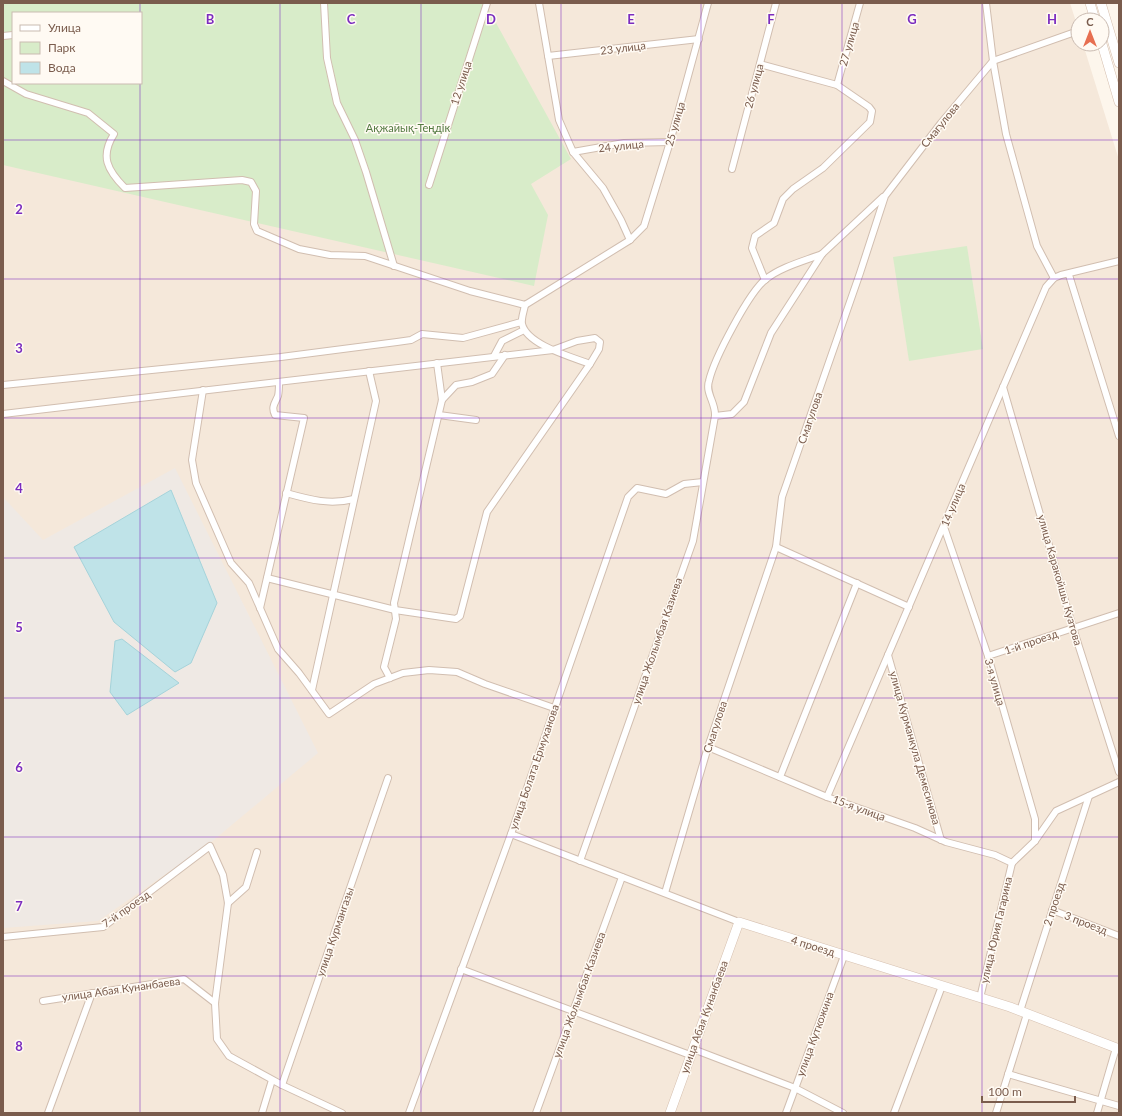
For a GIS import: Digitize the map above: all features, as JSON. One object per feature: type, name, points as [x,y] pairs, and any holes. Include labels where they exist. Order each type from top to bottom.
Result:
[{"type":"street","points":[[324,3],[327,58],[337,103],[355,140],[394,266]]},
{"type":"street","name":"12 улица","points":[[429,185],[487,3]]},
{"type":"street","points":[[539,3],[559,120],[573,152],[603,188],[621,220],[630,240]]},
{"type":"street","name":"25 улица","points":[[525,305],[630,240],[644,226],[670,142],[708,3]]},
{"type":"street","name":"26 улица","points":[[732,169],[776,3]]},
{"type":"street","name":"27 улица","points":[[837,85],[860,3]]},
{"type":"street","points":[[986,3],[992,61],[1006,134],[1037,246],[1054,278],[1119,262]]},
{"type":"street","points":[[1101,3],[1119,62]]},
{"type":"street","points":[[992,61],[1070,34]]},
{"type":"street","name":"23 улица","points":[[548,56],[699,39]]},
{"type":"street","points":[[1104,52],[1119,102]]},
{"type":"street","name":"Смагулова","points":[[665,893],[708,747],[776,547],[782,497],[860,273],[885,196],[941,123],[992,61]]},
{"type":"street","points":[[760,64],[837,85],[869,107],[872,111],[870,122],[823,168],[793,189],[783,199],[774,223],[755,236],[752,248],[765,280]]},
{"type":"street","points":[[3,81],[26,94],[88,113],[114,134],[106,146],[107,162],[113,176],[125,188],[246,181],[251,182],[256,191],[254,224],[257,231],[299,249],[330,255],[365,256],[470,292],[525,305],[521,322],[524,330],[539,342],[553,350],[590,364]]},
{"type":"street","name":"24 улица","points":[[573,152],[624,143],[670,142]]},
{"type":"street","name":"улица Жолымбая Казиева","points":[[715,416],[732,414],[744,402],[771,333],[822,254],[885,196]]},
{"type":"street","name":"улица Жолымбая Казиева","points":[[580,861],[693,541],[715,416],[713,401],[708,391],[709,381],[730,333],[754,290],[772,275],[822,254]]},
{"type":"street","points":[[1069,275],[1119,436]]},
{"type":"street","name":"14 улица","points":[[827,796],[1046,287],[1054,278]]},
{"type":"street","points":[[3,385],[281,357],[411,340],[422,334],[463,338],[521,322]]},
{"type":"street","points":[[494,356],[502,341],[524,330]]},
{"type":"street","points":[[3,414],[553,350],[577,341],[595,338],[600,342],[599,349],[590,364],[487,512],[460,616],[456,619],[395,610],[267,578]]},
{"type":"street","points":[[442,400],[456,385],[472,382],[492,374],[505,355]]},
{"type":"street","points":[[390,678],[384,667],[396,619],[394,603],[442,400],[436,363]]},
{"type":"street","points":[[312,690],[376,401],[370,371]]},
{"type":"street","points":[[260,608],[304,418],[275,415],[273,411],[274,403],[278,395],[279,382]]},
{"type":"street","name":"улица Каракойшы Куатова","points":[[1003,388],[1073,628],[1119,772]]},
{"type":"street","points":[[203,390],[192,460],[196,483],[231,563],[249,583],[278,649],[312,690],[329,714],[374,684],[403,673],[429,670],[457,672],[485,684],[554,708]]},
{"type":"street","points":[[439,415],[476,420]]},
{"type":"street","name":"улица Болата Ермуханова","points":[[409,1113],[510,834],[628,497],[637,488],[666,494],[684,484],[703,482]]},
{"type":"street","points":[[286,493],[338,503],[354,499]]},
{"type":"street","name":"3-я улица","points":[[944,526],[988,656],[1034,819],[1035,841]]},
{"type":"street","points":[[776,547],[909,607]]},
{"type":"street","points":[[780,777],[858,583]]},
{"type":"street","name":"1-й проезд","points":[[988,656],[1119,613]]},
{"type":"street","name":"улица Курманкула Демесинова","points":[[888,655],[941,840]]},
{"type":"street","name":"15-я улица","points":[[708,747],[827,796],[915,828],[941,840],[995,855],[1012,863]]},
{"type":"street","name":"улица Курмангазы","points":[[282,1085],[388,778]]},
{"type":"street","points":[[1012,863],[1035,841],[1056,811],[1119,782]]},
{"type":"street","name":"2 проезд","points":[[996,1113],[1052,910],[1089,796]]},
{"type":"street","name":"4 проезд","points":[[510,834],[740,922],[1023,1012],[1118,1048]]},
{"type":"street","name":"7-й проезд","points":[[3,937],[103,928],[210,846],[223,875],[228,903]]},
{"type":"street","points":[[257,852],[246,887],[228,903],[215,1003],[217,1039],[230,1056],[272,1080],[342,1113]]},
{"type":"street","name":"улица Юрия Гагарина","points":[[980,998],[1012,863]]},
{"type":"street","name":"улица Жолымбая Казиева","points":[[536,1113],[622,877]]},
{"type":"street","name":"3 проезд","points":[[1052,910],[1119,936]]},
{"type":"street","name":"улица Абая Кунанбаева","points":[[670,1113],[740,922]]},
{"type":"street","name":"улица Куткожина","points":[[786,1113],[844,956]]},
{"type":"street","points":[[461,969],[572,1011],[795,1088],[843,1113]]},
{"type":"street","name":"улица Абая Кунанбаева","points":[[43,1001],[184,979],[215,1003]]},
{"type":"street","points":[[894,1113],[942,986]]},
{"type":"street","points":[[48,1113],[92,993]]},
{"type":"street","points":[[1096,1113],[1118,1048]]},
{"type":"street","points":[[1008,1074],[1119,1106]]},
{"type":"street","points":[[262,1113],[272,1080]]},
{"type":"shaded area","points":[[3,3],[1070,3],[1073,12],[1070,12],[1070,52],[1085,52],[1119,160],[1119,1113],[3,1113]]},
{"type":"shaded area","points":[[175,468],[318,753],[209,844],[98,921],[3,928],[3,497],[43,540]]},
{"type":"green space","name":"Ақжайық-Теңдік","points":[[3,3],[485,3],[571,159],[531,184],[548,215],[534,286],[3,165]]},
{"type":"green space","points":[[967,246],[983,349],[909,361],[893,257]]},
{"type":"water","points":[[171,490],[217,603],[191,663],[175,672],[114,622],[74,547]]},
{"type":"water","points":[[122,639],[179,683],[127,715],[110,692],[115,641]]}]
